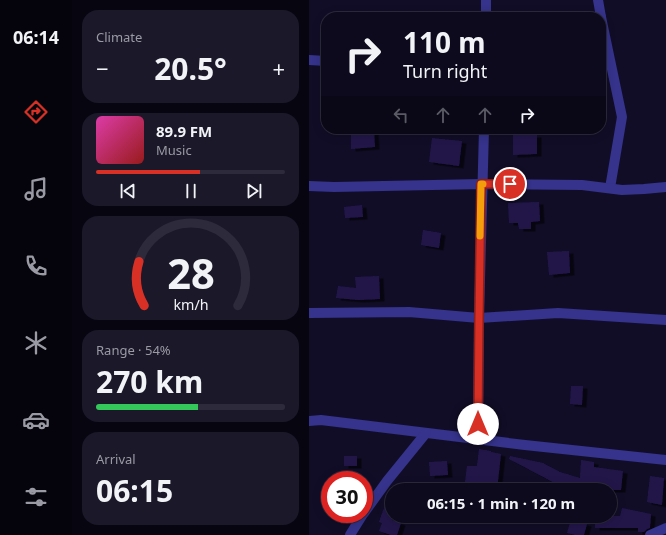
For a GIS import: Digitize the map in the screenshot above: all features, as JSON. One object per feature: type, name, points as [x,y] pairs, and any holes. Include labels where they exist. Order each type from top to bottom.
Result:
[{"type":"street","points":[[485,0],[486,12]]},
{"type":"street","points":[[598,0],[600,12]]},
{"type":"street","points":[[606,53],[622,117],[610,188]]},
{"type":"street","points":[[309,60],[321,61]]},
{"type":"street","points":[[478,439],[481,184],[484,134]]},
{"type":"street","points":[[309,186],[481,184],[582,185],[622,190],[666,187]]},
{"type":"street","points":[[309,314],[409,312],[479,318],[558,313],[666,320]]},
{"type":"street","points":[[309,421],[321,420],[666,460]]},
{"type":"street","points":[[373,500],[426,433]]},
{"type":"street","points":[[350,535],[358,523]]},
{"type":"street","points":[[650,535],[666,528]]},
{"type":"building","points":[[351,134],[374,134],[375,147],[351,149]]},
{"type":"building","points":[[513,135],[537,135],[537,154],[513,155]]},
{"type":"building","points":[[432,138],[462,141],[459,166],[429,162]]},
{"type":"building","points":[[539,202],[540,221],[531,222],[531,229],[519,229],[518,223],[509,223],[508,203]]},
{"type":"building","points":[[362,205],[363,217],[345,218],[344,207]]},
{"type":"building","points":[[423,230],[441,233],[439,248],[421,245]]},
{"type":"building","points":[[569,251],[570,273],[549,275],[547,252]]},
{"type":"building","points":[[379,276],[380,299],[359,300],[336,298],[338,286],[356,288],[355,277]]},
{"type":"building","points":[[571,386],[583,386],[582,405],[570,404]]},
{"type":"building","points":[[479,449],[501,454],[498,483],[465,483],[467,466],[477,466]]},
{"type":"building","points":[[344,456],[357,456],[357,466],[344,466]]},
{"type":"building","points":[[510,456],[543,463],[560,472],[580,478],[581,460],[594,462],[594,467],[623,471],[621,490],[617,490],[617,483],[555,483],[509,459]]},
{"type":"building","points":[[447,461],[448,475],[430,476],[429,462]]},
{"type":"building","points":[[650,476],[664,478],[662,505],[647,502]]},
{"type":"building","points":[[385,505],[385,523],[401,523],[397,535],[391,535],[379,531],[382,523],[379,522]]},
{"type":"building","points":[[622,508],[651,514],[650,528],[644,532],[638,532],[638,528],[595,528],[595,523],[617,523],[617,516],[620,516]]},
{"type":"building","points":[[570,523],[587,524],[584,535],[567,533]]},
{"type":"slow traffic","points":[[480,236],[481,184],[483,184]]},
{"type":"route","points":[[478,424],[481,184],[510,184]]}]
